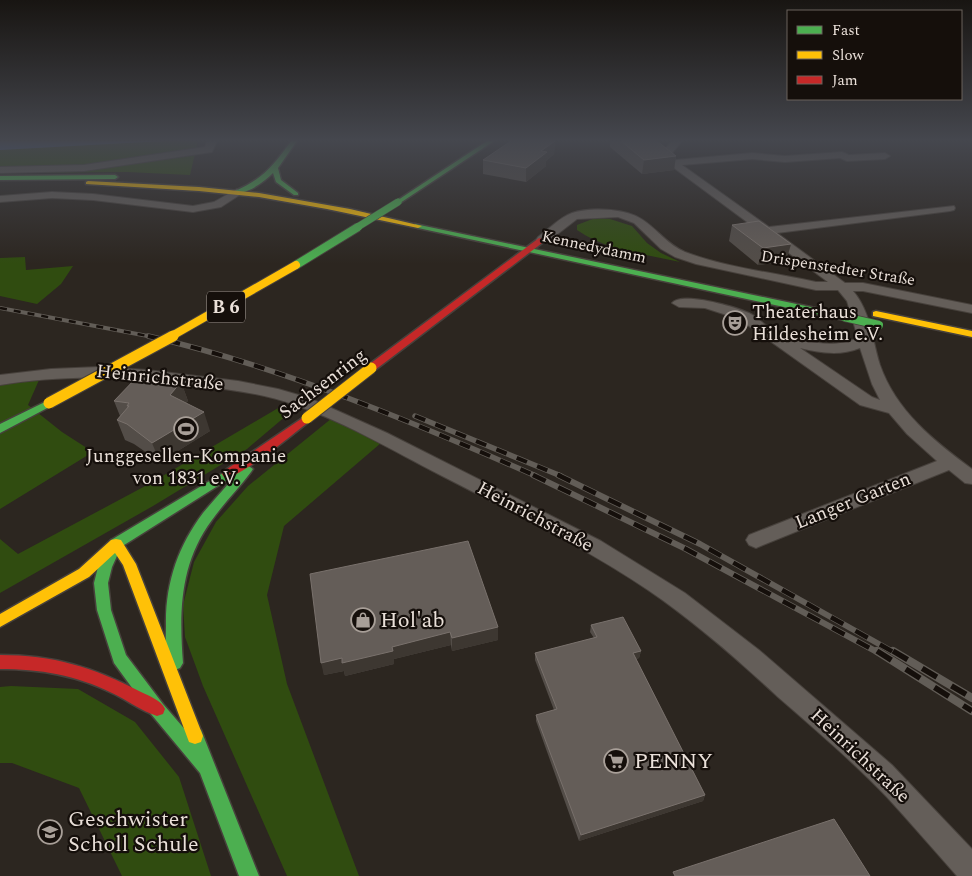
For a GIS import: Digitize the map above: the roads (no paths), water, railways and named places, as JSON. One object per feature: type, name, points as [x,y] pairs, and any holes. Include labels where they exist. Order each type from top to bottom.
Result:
[{"type":"main road","points":[[196,182],[239,189],[245,182]]},
{"type":"main road","points":[[253,187],[264,182]]},
{"type":"main road","points":[[279,182],[296,194]]},
{"type":"main road","name":"B 6","points":[[15,408],[252,282],[393,201],[420,182]]},
{"type":"main road","name":"B 6","points":[[0,429],[223,308],[424,182]]},
{"type":"main road","name":"Kennedydamm","points":[[0,184],[88,183],[207,190],[253,187],[354,207],[529,249],[878,319],[972,334]]},
{"type":"main road","name":"Kennedydamm","points":[[239,189],[354,207],[424,215]]},
{"type":"main road","name":"Kennedydamm","points":[[525,236],[561,244]]},
{"type":"main road","name":"Sachsenring","points":[[116,544],[256,456],[542,240]]},
{"type":"main road","name":"Kennedydamm","points":[[662,266],[843,312]]},
{"type":"main road","name":"Kennedydamm","points":[[878,319],[972,345]]},
{"type":"main road","points":[[177,686],[172,610],[178,570],[196,532],[238,482],[256,456]]},
{"type":"main road","points":[[82,560],[116,544]]},
{"type":"main road","points":[[0,621],[84,573],[116,544]]},
{"type":"main road","points":[[116,544],[128,564],[177,686],[249,876]]},
{"type":"main road","points":[[116,544],[105,568],[101,583],[104,610],[119,658],[157,709],[206,766]]},
{"type":"main road","points":[[0,662],[31,662],[60,665],[84,671],[107,680],[157,709]]},
{"type":"street","points":[[698,182],[851,296],[867,340],[873,367],[882,389],[895,409],[922,438],[950,463],[972,478]]},
{"type":"street","points":[[0,199],[52,195],[93,197],[194,210],[217,205],[239,189]]},
{"type":"street","points":[[766,231],[950,208]]},
{"type":"street","name":"Drispenstedter Straße","points":[[542,240],[574,216],[619,214],[638,221],[665,246],[679,254],[708,262],[816,286],[863,287],[972,309]]},
{"type":"street","points":[[679,303],[706,304],[734,311],[744,316],[866,401],[895,409]]},
{"type":"street","points":[[777,339],[820,348],[844,349],[867,340]]},
{"type":"street","name":"Heinrichstraße","points":[[0,380],[82,370],[151,374],[224,384],[263,391],[302,402],[388,439],[546,521],[638,573],[690,608],[750,656],[867,760],[896,788],[972,871]]},
{"type":"street","name":"Langer Garten","points":[[756,540],[950,463]]},
{"type":"railway","points":[[0,308],[149,336]]},
{"type":"railway","points":[[149,336],[153,337]]},
{"type":"railway","points":[[149,336],[197,348],[296,379],[394,416],[536,476]]},
{"type":"railway","points":[[415,416],[561,476]]},
{"type":"railway","points":[[533,475],[686,549],[879,653]]},
{"type":"railway","points":[[558,475],[700,544],[895,653]]},
{"type":"railway","points":[[877,651],[972,711]]},
{"type":"railway","points":[[893,651],[972,698]]},
{"type":"place","name":"Theaterhaus Hildesheim e.V.","points":[[735,323]]},
{"type":"place","name":"Junggesellen-Kompanie von 1831 e.V.","points":[[186,429]]},
{"type":"place","name":"Hol'ab","points":[[363,620]]},
{"type":"place","name":"PENNY","points":[[616,761]]},
{"type":"place","name":"Geschwister Scholl Schule","points":[[50,832]]}]
